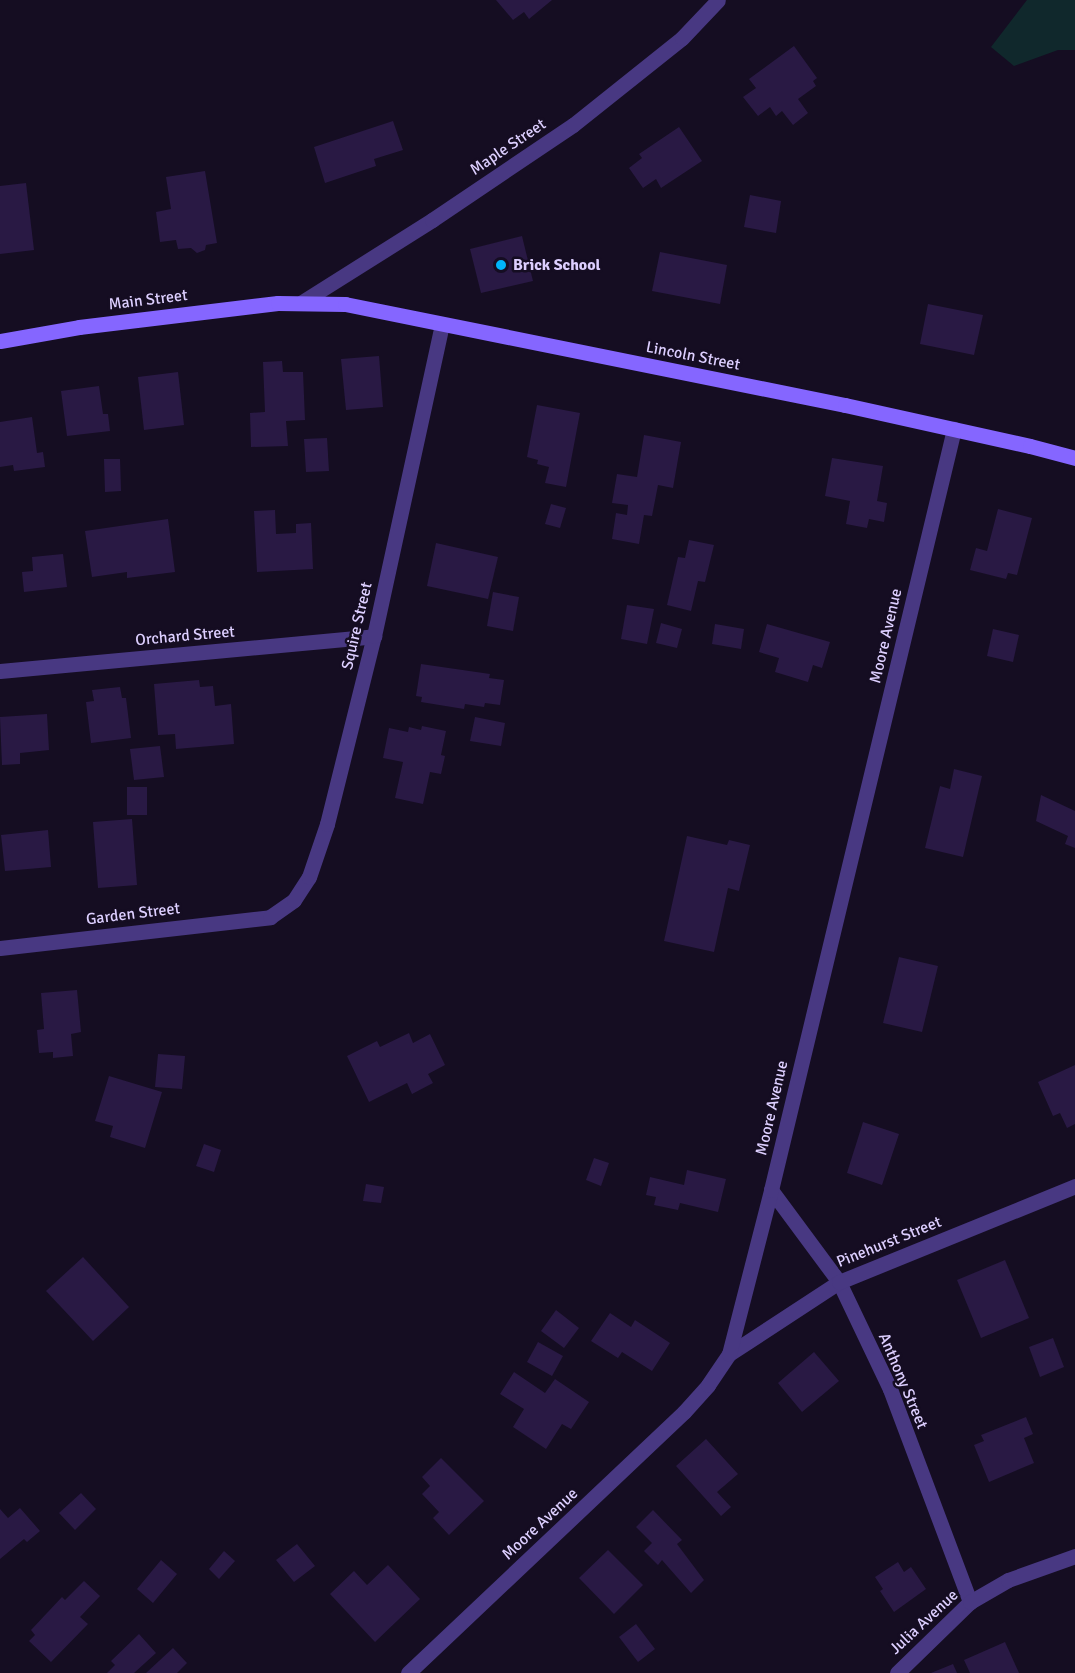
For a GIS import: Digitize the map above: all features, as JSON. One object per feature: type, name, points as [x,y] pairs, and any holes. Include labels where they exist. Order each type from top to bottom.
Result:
[{"type":"main road","name":"Lincoln Street","points":[[302,302],[345,304],[954,429],[1075,458]]},
{"type":"main road","name":"Main Street","points":[[0,341],[79,327],[302,302]]},
{"type":"street","name":"Maple Street","points":[[302,302],[422,226],[573,125],[682,38],[718,0]]},
{"type":"street","name":"Squire Street","points":[[270,917],[294,900],[309,877],[327,824],[374,636],[442,324]]},
{"type":"street","name":"Moore Avenue","points":[[408,1673],[684,1412],[708,1385],[729,1354],[771,1190],[954,429]]},
{"type":"street","name":"Orchard Street","points":[[0,671],[374,636]]},
{"type":"street","name":"Garden Street","points":[[0,948],[270,917]]},
{"type":"street","name":"Pinehurst Street","points":[[729,1354],[838,1282],[1075,1186]]},
{"type":"street","name":"Anthony Street","points":[[771,1190],[838,1282],[890,1389],[970,1602]]},
{"type":"street","name":"Julia Avenue","points":[[897,1673],[970,1602],[1008,1580],[1075,1556]]},
{"type":"green space","points":[[1027,0],[1075,0],[1075,50],[1058,50],[1014,66],[991,47]]},
{"type":"building","points":[[496,0],[552,0],[529,19],[524,12],[513,20]]},
{"type":"building","points":[[794,46],[817,78],[813,81],[816,86],[798,99],[808,113],[793,125],[782,111],[776,116],[770,107],[758,116],[743,97],[756,88],[749,79]]},
{"type":"building","points":[[393,121],[403,150],[374,159],[376,166],[325,183],[314,147]]},
{"type":"building","points":[[679,127],[702,161],[661,188],[656,179],[643,188],[629,168],[642,158],[639,154]]},
{"type":"building","points":[[205,171],[217,243],[206,245],[205,250],[197,253],[191,248],[178,249],[176,240],[160,242],[156,212],[171,209],[166,177]]},
{"type":"building","points":[[26,183],[34,250],[0,254],[0,186]]},
{"type":"building","points":[[750,195],[781,201],[776,233],[744,227]]},
{"type":"building","name":"Brick School","points":[[522,236],[533,281],[481,293],[470,249]]},
{"type":"building","points":[[660,252],[727,265],[720,304],[652,291]]},
{"type":"building","points":[[928,304],[983,315],[974,355],[920,344]]},
{"type":"building","points":[[379,356],[383,407],[346,410],[341,359]]},
{"type":"building","points":[[282,361],[283,372],[303,372],[305,420],[286,421],[288,446],[251,447],[250,413],[265,412],[263,362]]},
{"type":"building","points":[[178,372],[184,425],[144,430],[138,377]]},
{"type":"building","points":[[99,386],[103,414],[108,414],[110,431],[67,436],[61,391]]},
{"type":"building","points":[[537,405],[580,413],[566,487],[545,483],[549,467],[537,464],[538,460],[527,457]]},
{"type":"building","points":[[32,417],[37,453],[43,452],[45,467],[14,471],[13,465],[0,467],[0,422]]},
{"type":"building","points":[[644,435],[681,442],[673,488],[658,485],[652,516],[644,515],[639,544],[612,539],[616,513],[627,515],[628,505],[612,503],[617,474],[637,477]]},
{"type":"building","points":[[327,438],[329,471],[306,472],[304,439]]},
{"type":"building","points":[[832,458],[883,466],[877,501],[887,503],[884,522],[869,519],[867,528],[846,524],[850,501],[825,496]]},
{"type":"building","points":[[104,459],[120,459],[121,491],[105,492]]},
{"type":"building","points":[[551,504],[566,508],[560,528],[545,524]]},
{"type":"building","points":[[998,509],[1032,518],[1017,575],[1008,573],[1006,579],[970,570],[976,548],[987,551]]},
{"type":"building","points":[[275,510],[276,534],[296,533],[296,524],[311,523],[313,569],[257,572],[254,511]]},
{"type":"building","points":[[168,519],[175,572],[127,578],[127,572],[92,577],[85,531]]},
{"type":"building","points":[[689,540],[714,545],[705,582],[698,581],[691,611],[667,605],[678,557],[685,558]]},
{"type":"building","points":[[436,543],[498,557],[488,599],[427,586]]},
{"type":"building","points":[[63,554],[67,587],[24,592],[22,572],[33,571],[32,557]]},
{"type":"building","points":[[493,592],[519,597],[513,631],[487,626]]},
{"type":"building","points":[[627,605],[654,609],[647,644],[621,639]]},
{"type":"building","points":[[661,623],[682,629],[677,648],[656,643]]},
{"type":"building","points":[[715,624],[744,629],[741,649],[712,644]]},
{"type":"building","points":[[767,624],[830,642],[822,668],[813,665],[808,682],[775,672],[779,658],[759,652]]},
{"type":"building","points":[[993,629],[1019,635],[1013,662],[987,656]]},
{"type":"building","points":[[421,664],[490,674],[489,678],[504,680],[500,705],[485,703],[484,707],[465,704],[464,709],[421,702],[422,697],[416,696]]},
{"type":"building","points":[[199,680],[200,687],[213,686],[215,706],[231,704],[234,744],[176,749],[175,734],[158,735],[154,684]]},
{"type":"building","points":[[120,687],[122,698],[126,698],[131,738],[91,743],[86,702],[94,701],[92,690]]},
{"type":"building","points":[[47,714],[49,750],[20,753],[20,764],[2,765],[0,717]]},
{"type":"building","points":[[475,717],[505,723],[501,746],[470,741]]},
{"type":"building","points":[[422,726],[446,731],[441,755],[445,756],[441,774],[430,772],[423,804],[395,798],[403,762],[383,758],[389,728],[408,732],[409,727],[421,730]]},
{"type":"building","points":[[160,746],[164,777],[134,780],[130,749]]},
{"type":"building","points":[[954,769],[982,776],[963,857],[925,848],[940,786],[950,789]]},
{"type":"building","points":[[127,787],[147,787],[147,815],[127,815]]},
{"type":"building","points":[[1041,795],[1075,811],[1075,848],[1065,844],[1068,836],[1036,821]]},
{"type":"building","points":[[132,819],[137,885],[98,888],[93,822]]},
{"type":"building","points":[[48,830],[51,867],[5,871],[1,835]]},
{"type":"building","points":[[687,836],[727,845],[729,840],[750,845],[739,891],[728,888],[714,952],[664,941]]},
{"type":"building","points":[[899,957],[938,966],[922,1032],[883,1023]]},
{"type":"building","points":[[77,990],[81,1032],[71,1034],[73,1056],[53,1058],[53,1052],[39,1053],[37,1030],[44,1029],[41,993]]},
{"type":"building","points":[[409,1033],[413,1043],[430,1034],[445,1065],[428,1074],[433,1083],[412,1094],[407,1083],[369,1102],[347,1056],[377,1041],[380,1047]]},
{"type":"building","points":[[158,1054],[185,1056],[182,1089],[155,1087]]},
{"type":"building","points":[[1075,1065],[1075,1124],[1067,1128],[1060,1113],[1053,1116],[1038,1082]]},
{"type":"building","points":[[109,1076],[162,1092],[145,1148],[110,1137],[113,1126],[95,1121]]},
{"type":"building","points":[[863,1122],[899,1134],[882,1185],[847,1173]]},
{"type":"building","points":[[204,1144],[221,1150],[214,1172],[196,1166]]},
{"type":"building","points":[[594,1158],[609,1163],[601,1186],[586,1180]]},
{"type":"building","points":[[687,1170],[726,1179],[718,1212],[680,1203],[678,1210],[654,1205],[656,1197],[646,1195],[650,1177],[684,1185]]},
{"type":"building","points":[[366,1184],[384,1187],[381,1203],[363,1201]]},
{"type":"building","points":[[83,1257],[129,1307],[93,1341],[46,1291]]},
{"type":"building","points":[[1005,1260],[1029,1318],[981,1338],[957,1280]]},
{"type":"building","points":[[556,1310],[579,1328],[564,1348],[541,1331]]},
{"type":"building","points":[[610,1313],[631,1327],[635,1320],[670,1343],[652,1371],[622,1352],[618,1358],[591,1341]]},
{"type":"building","points":[[1053,1338],[1064,1367],[1040,1377],[1029,1347]]},
{"type":"building","points":[[538,1342],[563,1356],[552,1376],[527,1362]]},
{"type":"building","points":[[814,1352],[839,1381],[802,1412],[778,1383]]},
{"type":"building","points":[[514,1372],[545,1393],[555,1379],[589,1402],[571,1429],[562,1424],[546,1449],[513,1427],[524,1409],[500,1394]]},
{"type":"building","points":[[1026,1417],[1033,1434],[1024,1438],[1034,1463],[989,1482],[974,1445],[984,1441],[981,1435]]},
{"type":"building","points":[[706,1439],[738,1474],[717,1492],[731,1507],[721,1516],[676,1466]]},
{"type":"building","points":[[441,1458],[484,1501],[449,1535],[433,1518],[439,1512],[422,1494],[430,1486],[422,1477]]},
{"type":"building","points":[[81,1493],[96,1509],[75,1530],[59,1513]]},
{"type":"building","points":[[20,1508],[40,1531],[27,1542],[24,1539],[0,1559],[0,1509],[8,1518]]},
{"type":"building","points":[[653,1510],[682,1540],[677,1544],[704,1580],[691,1593],[662,1560],[658,1565],[644,1551],[652,1543],[636,1527]]},
{"type":"building","points":[[297,1544],[315,1566],[294,1582],[276,1560]]},
{"type":"building","points":[[608,1550],[643,1585],[614,1614],[579,1578]]},
{"type":"building","points":[[224,1551],[235,1561],[219,1579],[209,1569]]},
{"type":"building","points":[[161,1560],[177,1574],[153,1603],[137,1589]]},
{"type":"building","points":[[898,1562],[904,1572],[911,1567],[926,1589],[894,1612],[880,1591],[883,1589],[875,1577]]},
{"type":"building","points":[[388,1565],[420,1599],[375,1642],[330,1594],[354,1571],[367,1585]]},
{"type":"building","points":[[84,1581],[100,1596],[80,1617],[88,1624],[51,1662],[29,1641],[35,1635],[31,1630],[62,1597],[65,1600]]},
{"type":"building","points":[[636,1624],[655,1649],[638,1662],[619,1637]]},
{"type":"building","points":[[139,1634],[156,1653],[134,1673],[107,1673],[115,1665],[111,1661]]},
{"type":"building","points":[[1005,1642],[1019,1673],[970,1673],[964,1660]]},
{"type":"building","points":[[173,1648],[187,1663],[177,1673],[146,1673]]},
{"type":"building","points":[[953,1664],[957,1673],[931,1673]]},
{"type":"place","name":"Brick School","points":[[501,265]]}]
